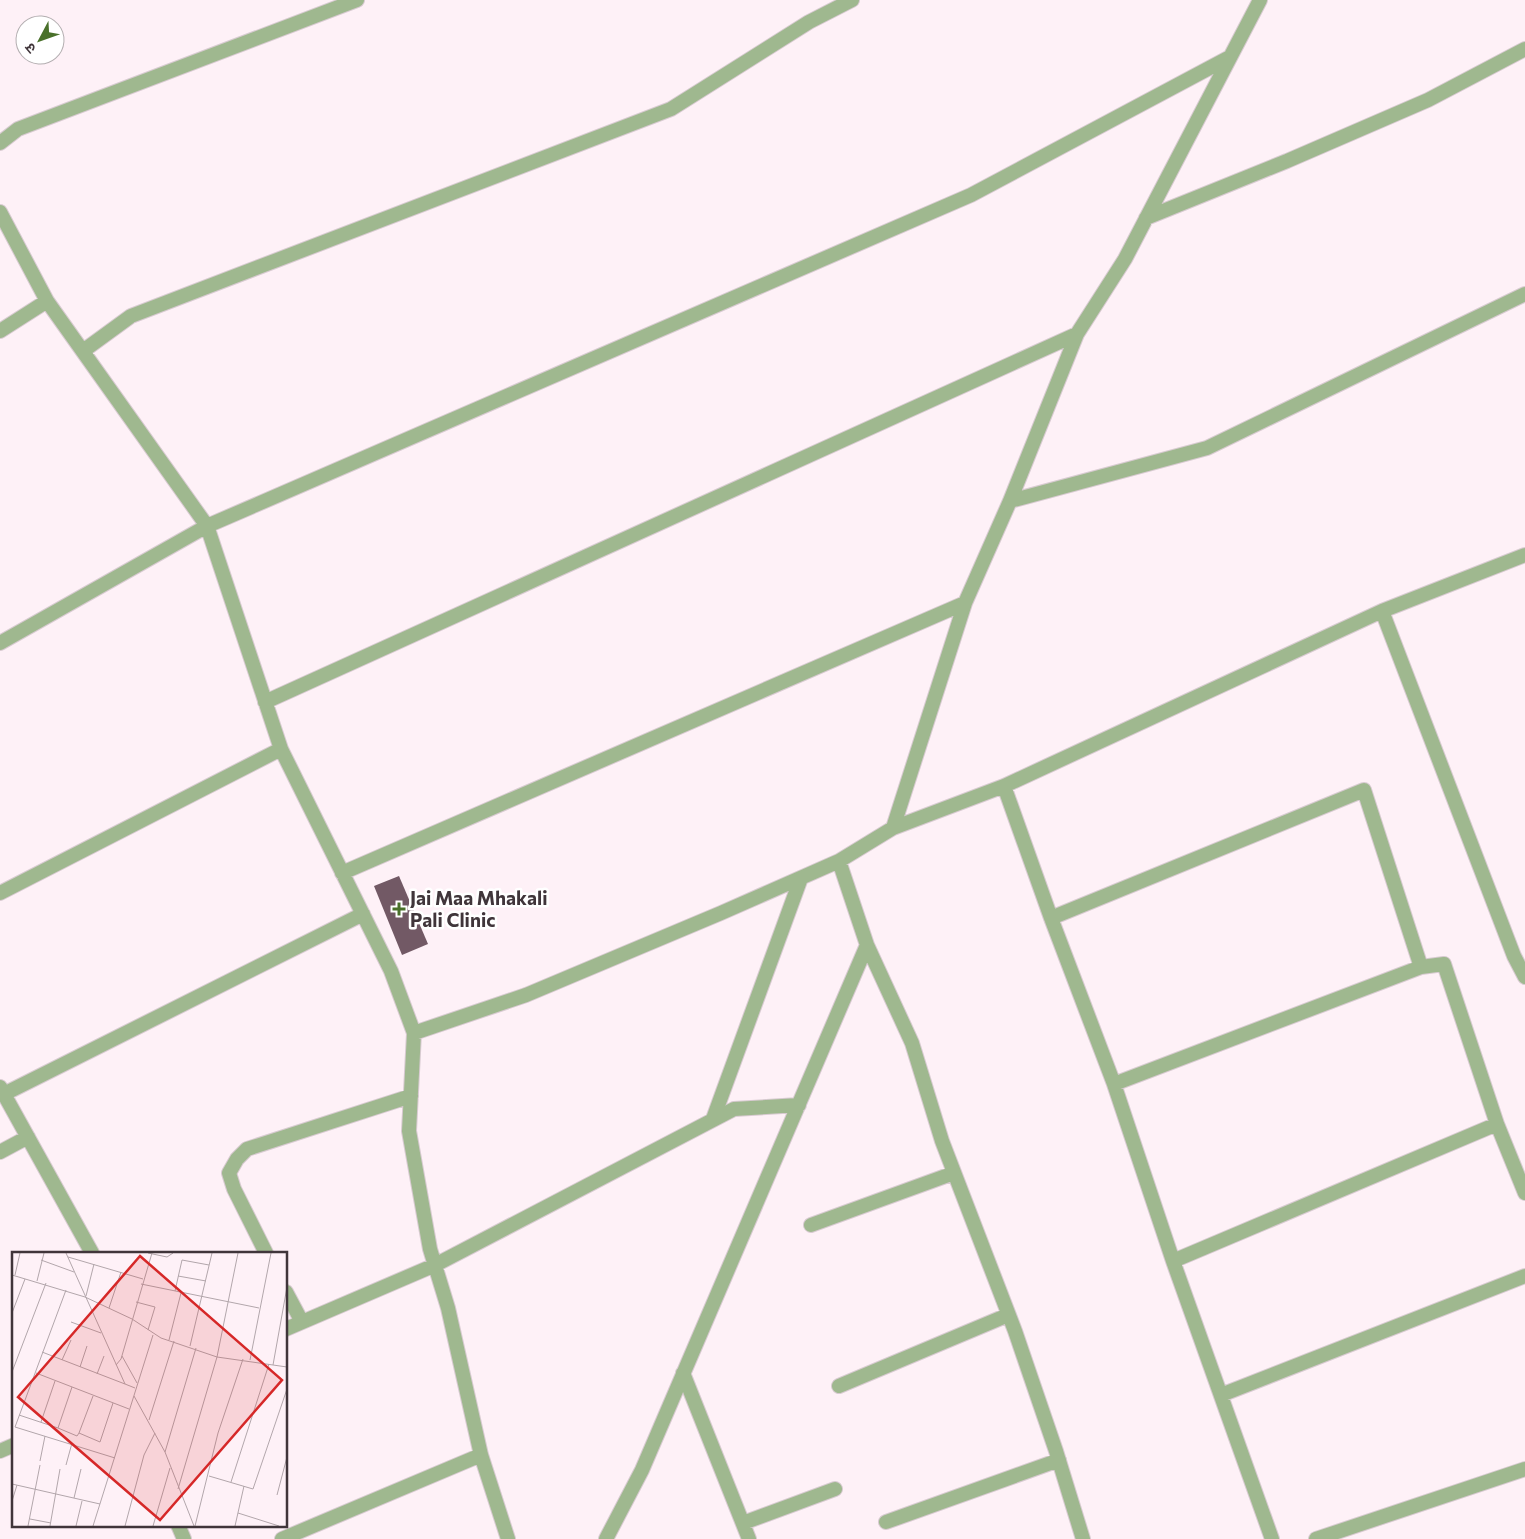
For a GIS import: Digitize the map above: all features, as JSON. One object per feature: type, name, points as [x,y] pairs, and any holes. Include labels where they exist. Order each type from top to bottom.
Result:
[{"type":"street","points":[[0,143],[18,129],[357,0]]},
{"type":"street","points":[[83,351],[131,316],[671,109],[810,22],[852,0]]},
{"type":"street","points":[[893,828],[965,603],[1010,502],[1077,334],[1125,259],[1260,0]]},
{"type":"street","points":[[1146,218],[1287,161],[1428,100],[1525,49]]},
{"type":"street","points":[[0,643],[207,526],[971,195],[1230,57]]},
{"type":"street","points":[[0,212],[47,301],[207,526],[281,749],[391,971],[414,1033],[409,1131],[430,1250],[448,1308],[481,1456],[508,1539]]},
{"type":"street","points":[[1010,502],[1206,448],[1525,294]]},
{"type":"street","points":[[0,331],[47,301]]},
{"type":"street","points":[[265,702],[1077,334]]},
{"type":"street","points":[[414,1033],[526,995],[801,878],[839,861],[893,828],[1004,786],[1382,611],[1525,555]]},
{"type":"street","points":[[342,873],[965,603]]},
{"type":"street","points":[[1382,611],[1520,954],[1525,977]]},
{"type":"street","points":[[0,893],[281,749]]},
{"type":"street","points":[[1004,786],[1051,918],[1114,1084],[1173,1261],[1272,1539]]},
{"type":"street","points":[[1051,918],[1364,790],[1421,967]]},
{"type":"street","points":[[839,861],[867,945],[912,1043],[954,1173],[1008,1315],[1059,1460],[1082,1539]]},
{"type":"street","points":[[713,1119],[801,878]]},
{"type":"street","points":[[91,1252],[2,1090],[363,914]]},
{"type":"street","points":[[606,1539],[642,1470],[867,945]]},
{"type":"street","points":[[1114,1084],[1421,967],[1444,964],[1497,1124],[1525,1193]]},
{"type":"street","points":[[266,1252],[234,1189],[229,1173],[237,1159],[247,1150],[411,1096]]},
{"type":"street","points":[[288,1328],[435,1265],[734,1108],[798,1104]]},
{"type":"street","points":[[1173,1261],[1497,1124]]},
{"type":"street","points":[[0,1152],[28,1137]]},
{"type":"street","points":[[811,1225],[954,1173]]},
{"type":"street","points":[[1221,1395],[1525,1276]]},
{"type":"street","points":[[288,1296],[302,1322]]},
{"type":"street","points":[[839,1386],[1008,1315]]},
{"type":"street","points":[[683,1373],[749,1539]]},
{"type":"street","points":[[0,1451],[12,1446]]},
{"type":"street","points":[[282,1539],[481,1456]]},
{"type":"street","points":[[886,1522],[1059,1460]]},
{"type":"street","points":[[1316,1539],[1525,1469]]},
{"type":"street","points":[[743,1523],[835,1489]]},
{"type":"street","points":[[178,1526],[184,1539]]},
{"type":"building","points":[[399,876],[428,944],[402,955],[374,886]]},
{"type":"place","name":"Jai Maa Mhakali Pali Clinic","points":[[399,909]]}]
